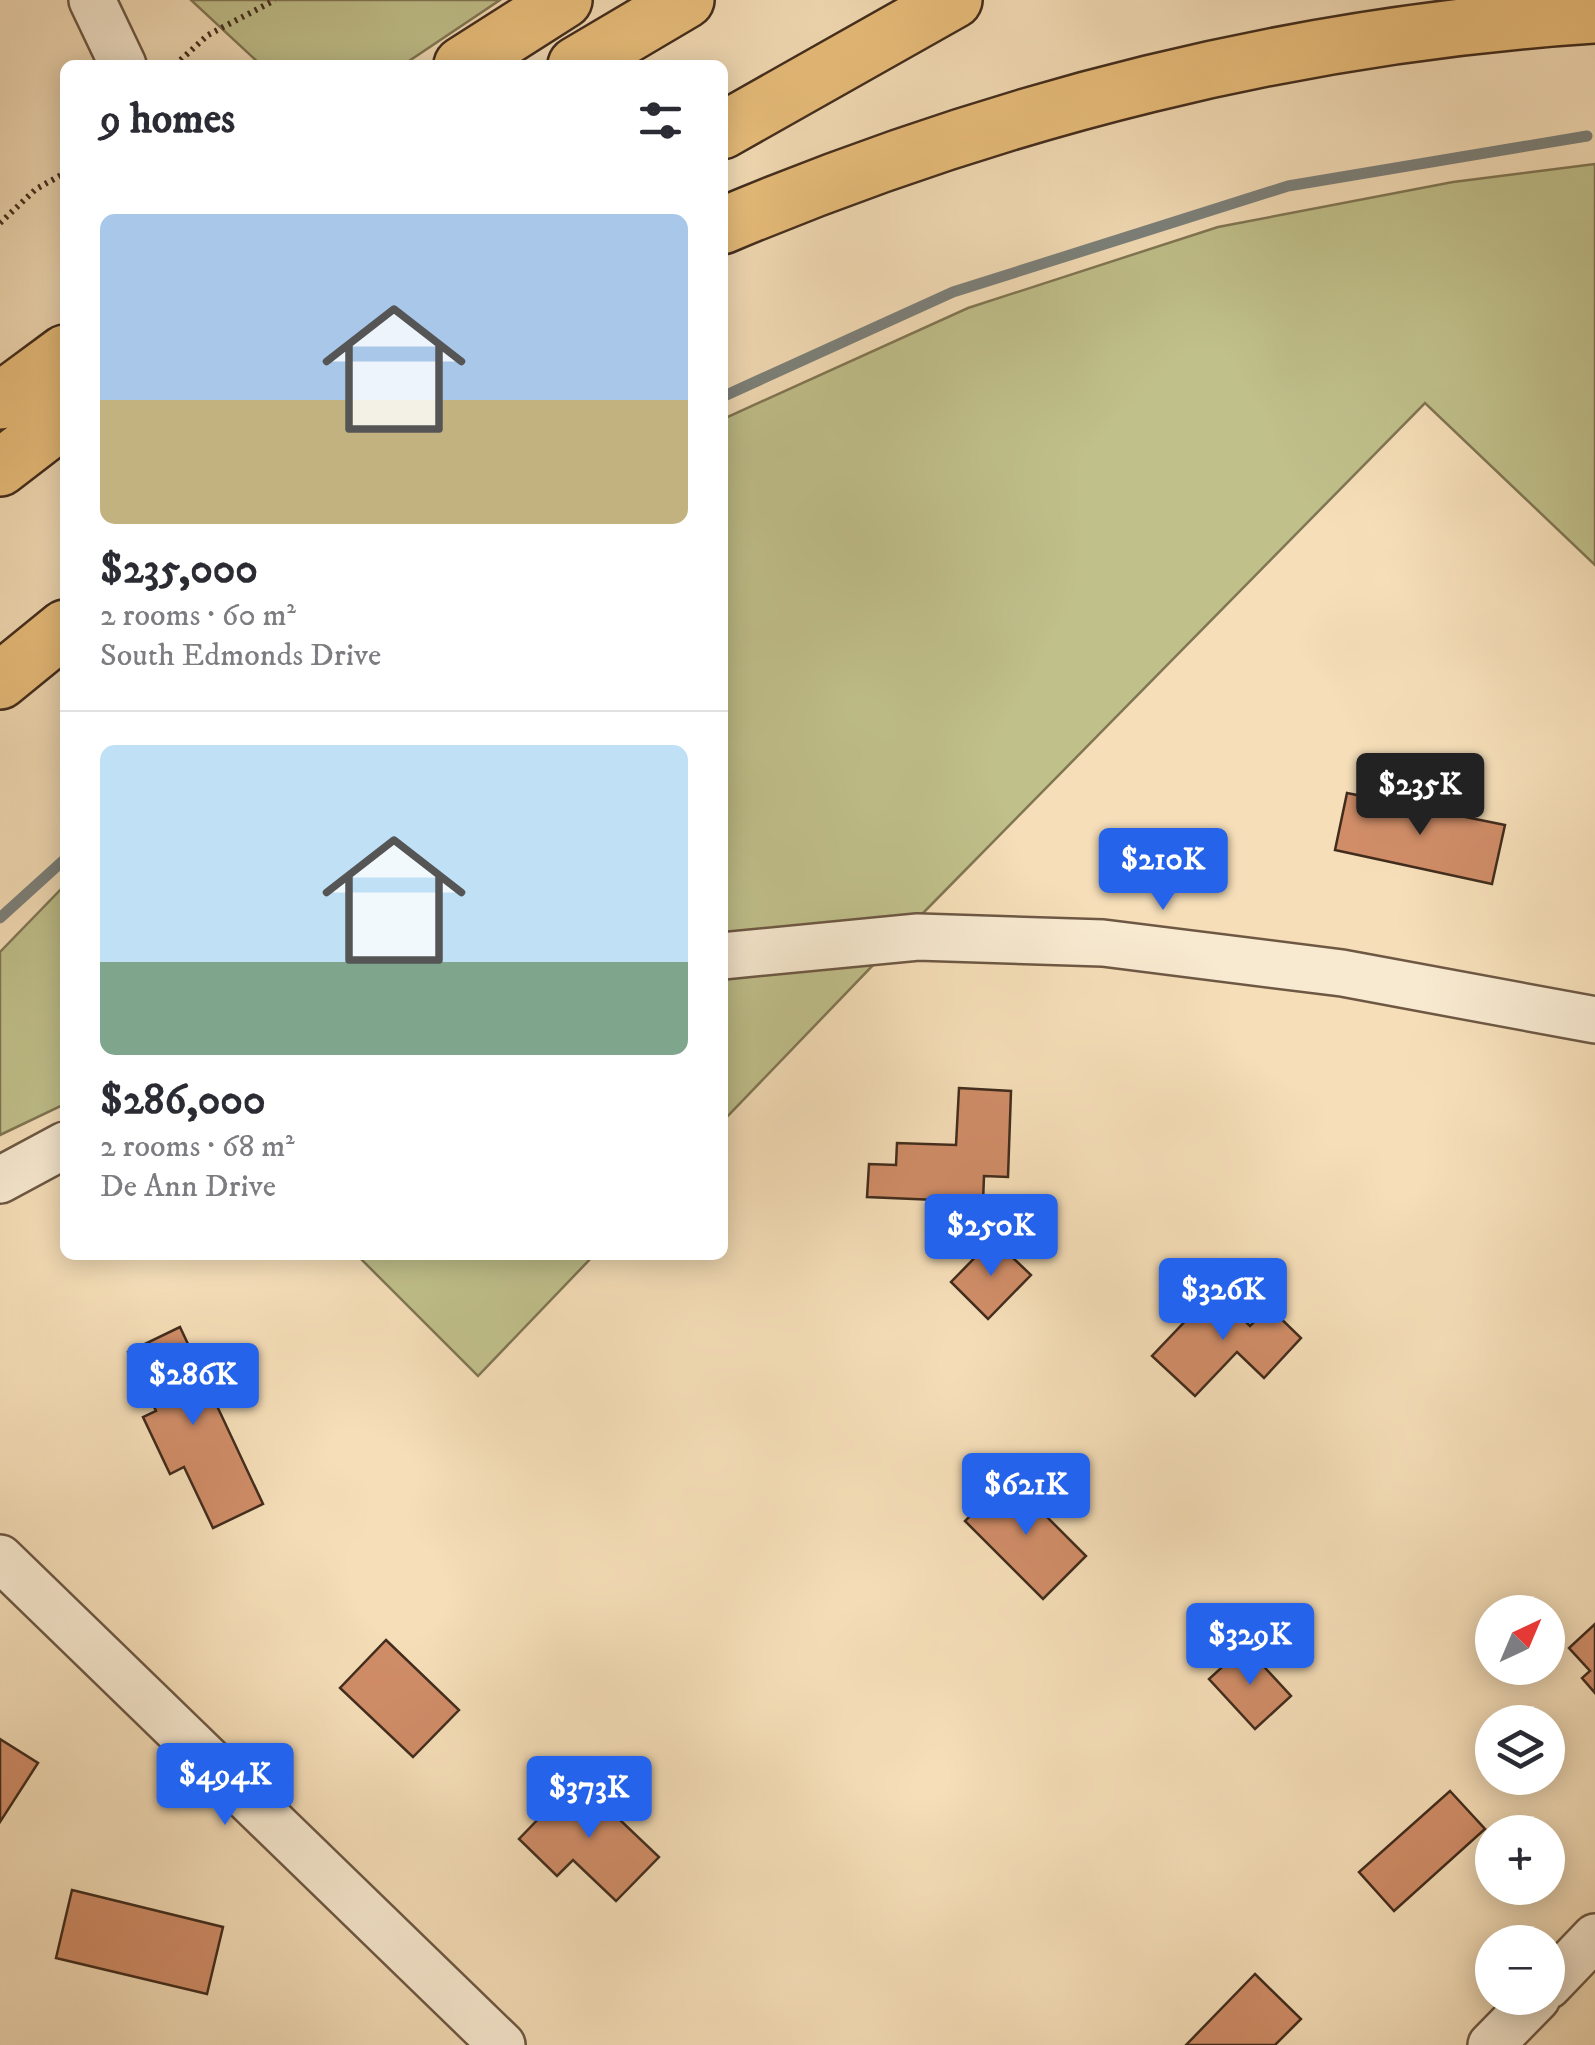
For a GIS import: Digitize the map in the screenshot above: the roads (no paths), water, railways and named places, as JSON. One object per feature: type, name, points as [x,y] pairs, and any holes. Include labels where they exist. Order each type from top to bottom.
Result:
[{"type":"highway","points":[[470,60],[564,0]]},
{"type":"highway","points":[[584,60],[686,0]]},
{"type":"highway","points":[[728,127],[954,0]]},
{"type":"highway","points":[[728,224],[922,150],[1106,94],[1334,45],[1464,26],[1595,15]]},
{"type":"highway","points":[[0,401],[60,357]]},
{"type":"highway","points":[[0,468],[60,422]]},
{"type":"highway","points":[[0,639],[60,590]]},
{"type":"highway","points":[[0,681],[60,632]]},
{"type":"street","points":[[92,0],[121,60]]},
{"type":"street","points":[[728,955],[918,937],[1104,943],[1342,974],[1595,1020]]},
{"type":"street","points":[[0,1180],[60,1148]]},
{"type":"street","points":[[0,1558],[502,2045]]},
{"type":"street","points":[[1565,1968],[1595,1937]]},
{"type":"street","points":[[1491,2045],[1520,2015]]},
{"type":"waterway","points":[[728,394],[953,292],[1288,186],[1587,136]]},
{"type":"waterway","points":[[0,918],[60,864]]}]
